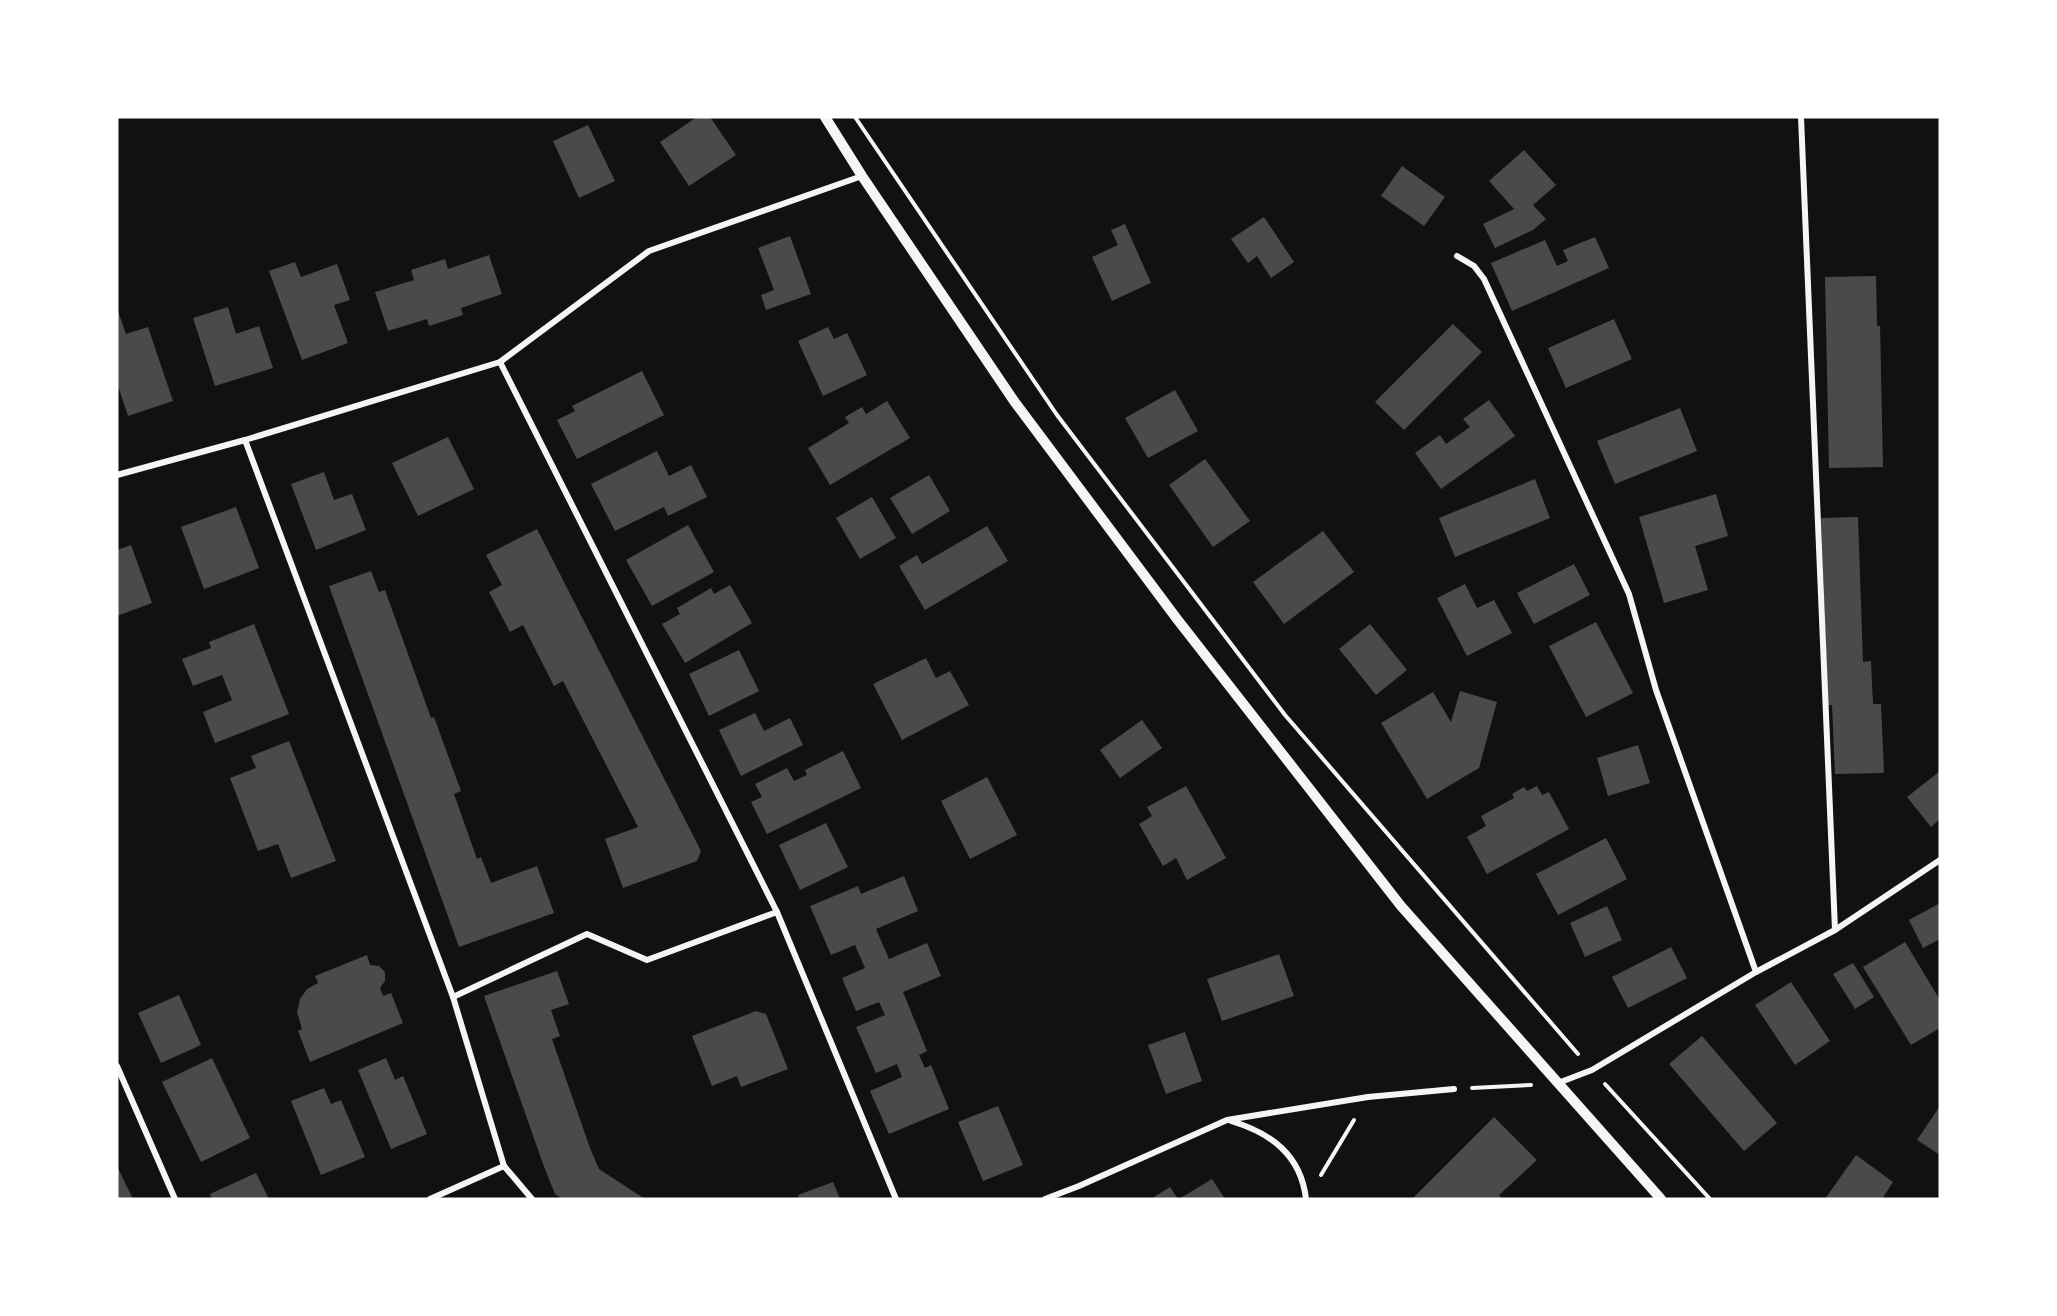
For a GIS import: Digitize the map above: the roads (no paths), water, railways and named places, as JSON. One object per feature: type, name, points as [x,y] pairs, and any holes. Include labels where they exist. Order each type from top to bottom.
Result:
[{"type":"street","points":[[825,117],[862,176],[1014,401],[1177,619],[1401,906],[1661,1199]]},
{"type":"street","points":[[1801,117],[1835,930]]},
{"type":"street","points":[[117,475],[245,440],[500,362],[649,251],[862,176]]},
{"type":"street","points":[[1457,256],[1474,266],[1484,279],[1629,594],[1656,690],[1756,972]]},
{"type":"street","points":[[500,362],[777,912],[896,1199]]},
{"type":"street","points":[[245,440],[453,997],[504,1166],[532,1199]]},
{"type":"street","points":[[1558,1083],[1592,1070],[1756,972],[1835,930],[1940,860]]},
{"type":"street","points":[[453,997],[587,934],[647,960],[777,912]]},
{"type":"street","points":[[117,1066],[175,1199]]},
{"type":"street","points":[[1045,1199],[1227,1120],[1368,1097],[1454,1089]]},
{"type":"street","points":[[1227,1120],[1254,1128],[1285,1151],[1296,1164],[1304,1182],[1305,1199]]},
{"type":"street","points":[[430,1199],[504,1166]]}]
